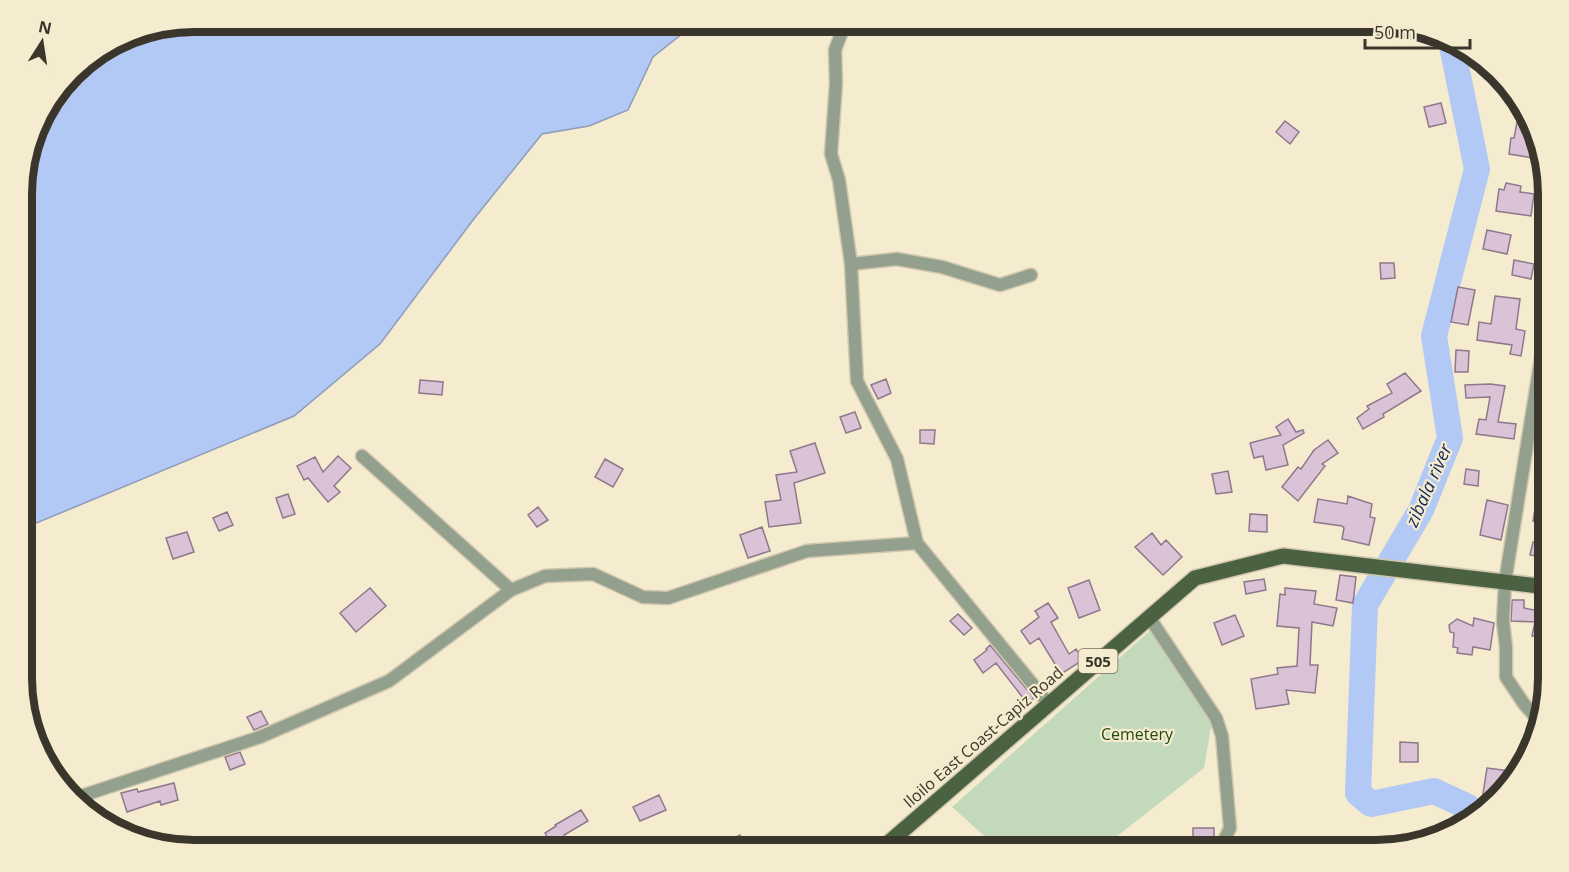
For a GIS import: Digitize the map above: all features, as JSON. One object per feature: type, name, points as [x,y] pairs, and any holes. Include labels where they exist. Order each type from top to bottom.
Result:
[{"type":"main road","name":"Iloilo East Coast-Capiz Road","points":[[891,840],[1048,702],[1195,578],[1283,556],[1537,586]]},
{"type":"street","points":[[842,32],[835,50],[836,83],[831,154],[839,180],[851,264],[856,381],[897,459],[917,543],[1048,702]]},
{"type":"street","points":[[851,264],[897,259],[942,267],[999,285],[1031,274]]},
{"type":"street","points":[[1533,714],[1506,677],[1503,622],[1505,582],[1537,383]]},
{"type":"street","points":[[362,456],[511,590]]},
{"type":"street","points":[[83,796],[260,737],[389,681],[511,590],[545,576],[593,574],[643,597],[668,598],[807,551],[917,543]]},
{"type":"street","points":[[1149,617],[1216,718],[1222,736],[1230,828],[1224,840]]},
{"type":"green space","name":"Cemetery","points":[[1152,629],[1212,721],[1204,768],[1112,840],[989,840],[952,807]]},
{"type":"water","points":[[684,32],[653,57],[628,110],[589,126],[542,134],[473,220],[380,344],[294,416],[32,525],[33,172],[40,141],[53,112],[87,72],[112,53],[131,44],[172,33]]},
{"type":"building","points":[[1441,103],[1446,123],[1429,127],[1424,107]]},
{"type":"building","points":[[1518,117],[1529,141],[1533,158],[1509,154],[1511,138],[1514,138]]},
{"type":"building","points":[[1285,121],[1299,132],[1290,144],[1276,132]]},
{"type":"building","points":[[1506,183],[1521,186],[1520,192],[1534,194],[1531,216],[1496,211],[1499,189],[1504,190]]},
{"type":"building","points":[[1487,230],[1511,235],[1507,254],[1483,249]]},
{"type":"building","points":[[1514,260],[1534,264],[1531,279],[1512,275]]},
{"type":"building","points":[[1380,263],[1394,263],[1395,278],[1381,279]]},
{"type":"building","points":[[1458,287],[1475,290],[1468,325],[1451,322]]},
{"type":"building","points":[[1495,296],[1520,299],[1516,329],[1525,331],[1521,356],[1510,354],[1512,345],[1477,340],[1479,322],[1491,324]]},
{"type":"building","points":[[1456,350],[1469,351],[1468,372],[1455,372]]},
{"type":"building","points":[[1405,373],[1421,391],[1363,429],[1357,418],[1369,409],[1367,406],[1392,393],[1387,384]]},
{"type":"building","points":[[886,379],[891,393],[878,399],[871,385]]},
{"type":"building","points":[[420,380],[443,382],[442,395],[419,393]]},
{"type":"building","points":[[1465,385],[1505,386],[1498,422],[1516,424],[1514,439],[1476,434],[1479,419],[1486,420],[1490,397],[1466,398]]},
{"type":"building","points":[[855,412],[861,428],[846,433],[840,417]]},
{"type":"building","points":[[1288,419],[1296,432],[1303,430],[1304,433],[1283,445],[1288,465],[1266,470],[1263,456],[1254,458],[1250,443],[1281,435],[1276,427]]},
{"type":"building","points":[[920,430],[935,430],[934,444],[920,443]]},
{"type":"building","points":[[1328,440],[1338,453],[1322,464],[1325,466],[1298,501],[1282,487],[1298,467],[1301,469],[1314,450]]},
{"type":"building","points":[[815,443],[825,473],[794,483],[801,523],[769,527],[765,502],[781,500],[776,475],[797,472],[790,451]]},
{"type":"building","points":[[338,456],[351,468],[334,486],[340,492],[328,502],[308,478],[304,480],[297,466],[315,457],[323,472]]},
{"type":"building","points":[[605,459],[623,469],[613,487],[595,477]]},
{"type":"building","points":[[1466,469],[1479,471],[1478,486],[1464,484]]},
{"type":"building","points":[[1228,471],[1232,492],[1216,494],[1212,474]]},
{"type":"building","points":[[288,494],[295,514],[283,518],[276,498]]},
{"type":"building","points":[[1348,496],[1372,504],[1370,517],[1375,518],[1369,545],[1342,539],[1344,528],[1342,526],[1314,522],[1318,499],[1347,504]]},
{"type":"building","points":[[1487,500],[1508,505],[1501,540],[1480,535]]},
{"type":"building","points":[[1536,503],[1537,503],[1537,522],[1533,521]]},
{"type":"building","points":[[538,507],[548,520],[537,527],[528,515]]},
{"type":"building","points":[[227,512],[233,525],[219,531],[213,518]]},
{"type":"building","points":[[1250,514],[1267,515],[1267,532],[1249,531]]},
{"type":"building","points":[[762,527],[770,551],[748,558],[740,535]]},
{"type":"building","points":[[187,532],[194,552],[173,559],[166,538]]},
{"type":"building","points":[[1152,533],[1161,545],[1166,540],[1182,557],[1163,575],[1135,547]]},
{"type":"building","points":[[1533,542],[1537,543],[1537,556],[1530,555]]},
{"type":"building","points":[[1340,575],[1356,577],[1353,603],[1336,600]]},
{"type":"building","points":[[1264,579],[1266,590],[1246,594],[1244,582]]},
{"type":"building","points":[[1089,580],[1100,610],[1079,618],[1068,588]]},
{"type":"building","points":[[370,588],[386,606],[356,632],[340,613]]},
{"type":"building","points":[[1285,588],[1316,591],[1314,604],[1337,608],[1333,626],[1312,622],[1310,665],[1318,665],[1315,693],[1286,690],[1289,704],[1256,709],[1251,679],[1278,674],[1277,668],[1297,666],[1299,628],[1277,626],[1280,594],[1285,595]]},
{"type":"building","points":[[1512,600],[1524,600],[1524,608],[1537,611],[1537,637],[1532,636],[1535,622],[1511,621]]},
{"type":"building","points":[[1048,603],[1058,618],[1051,622],[1069,654],[1076,649],[1083,660],[1061,674],[1039,638],[1030,644],[1021,631],[1039,617],[1035,611]]},
{"type":"building","points":[[958,614],[972,628],[964,635],[950,621]]},
{"type":"building","points":[[1235,615],[1244,636],[1222,645],[1214,623]]},
{"type":"building","points":[[1474,618],[1494,623],[1490,650],[1473,647],[1472,655],[1457,653],[1458,648],[1453,647],[1454,633],[1450,632],[1449,625],[1457,619],[1473,626]]},
{"type":"building","points":[[990,645],[1034,698],[1027,703],[996,663],[983,673],[974,660]]},
{"type":"building","points":[[261,711],[268,724],[254,730],[247,717]]},
{"type":"building","points":[[1400,742],[1418,743],[1418,762],[1400,762]]},
{"type":"building","points":[[240,752],[245,764],[230,770],[225,757]]},
{"type":"building","points":[[1487,768],[1509,771],[1497,785],[1482,800]]},
{"type":"building","points":[[174,783],[178,800],[161,805],[160,801],[127,812],[121,793],[137,789],[138,792]]},
{"type":"building","points":[[659,795],[666,810],[640,821],[633,807]]},
{"type":"building","points":[[581,810],[588,821],[564,835],[567,840],[549,840],[545,833]]},
{"type":"building","points":[[1193,828],[1214,828],[1214,840],[1193,840]]},
{"type":"building","points":[[740,835],[742,840],[729,840]]},
{"type":"waterway","name":"zibala river","points":[[1453,51],[1477,169],[1434,336],[1450,438],[1421,510],[1365,605],[1358,793],[1371,804],[1434,791],[1468,807],[1468,811]]}]
